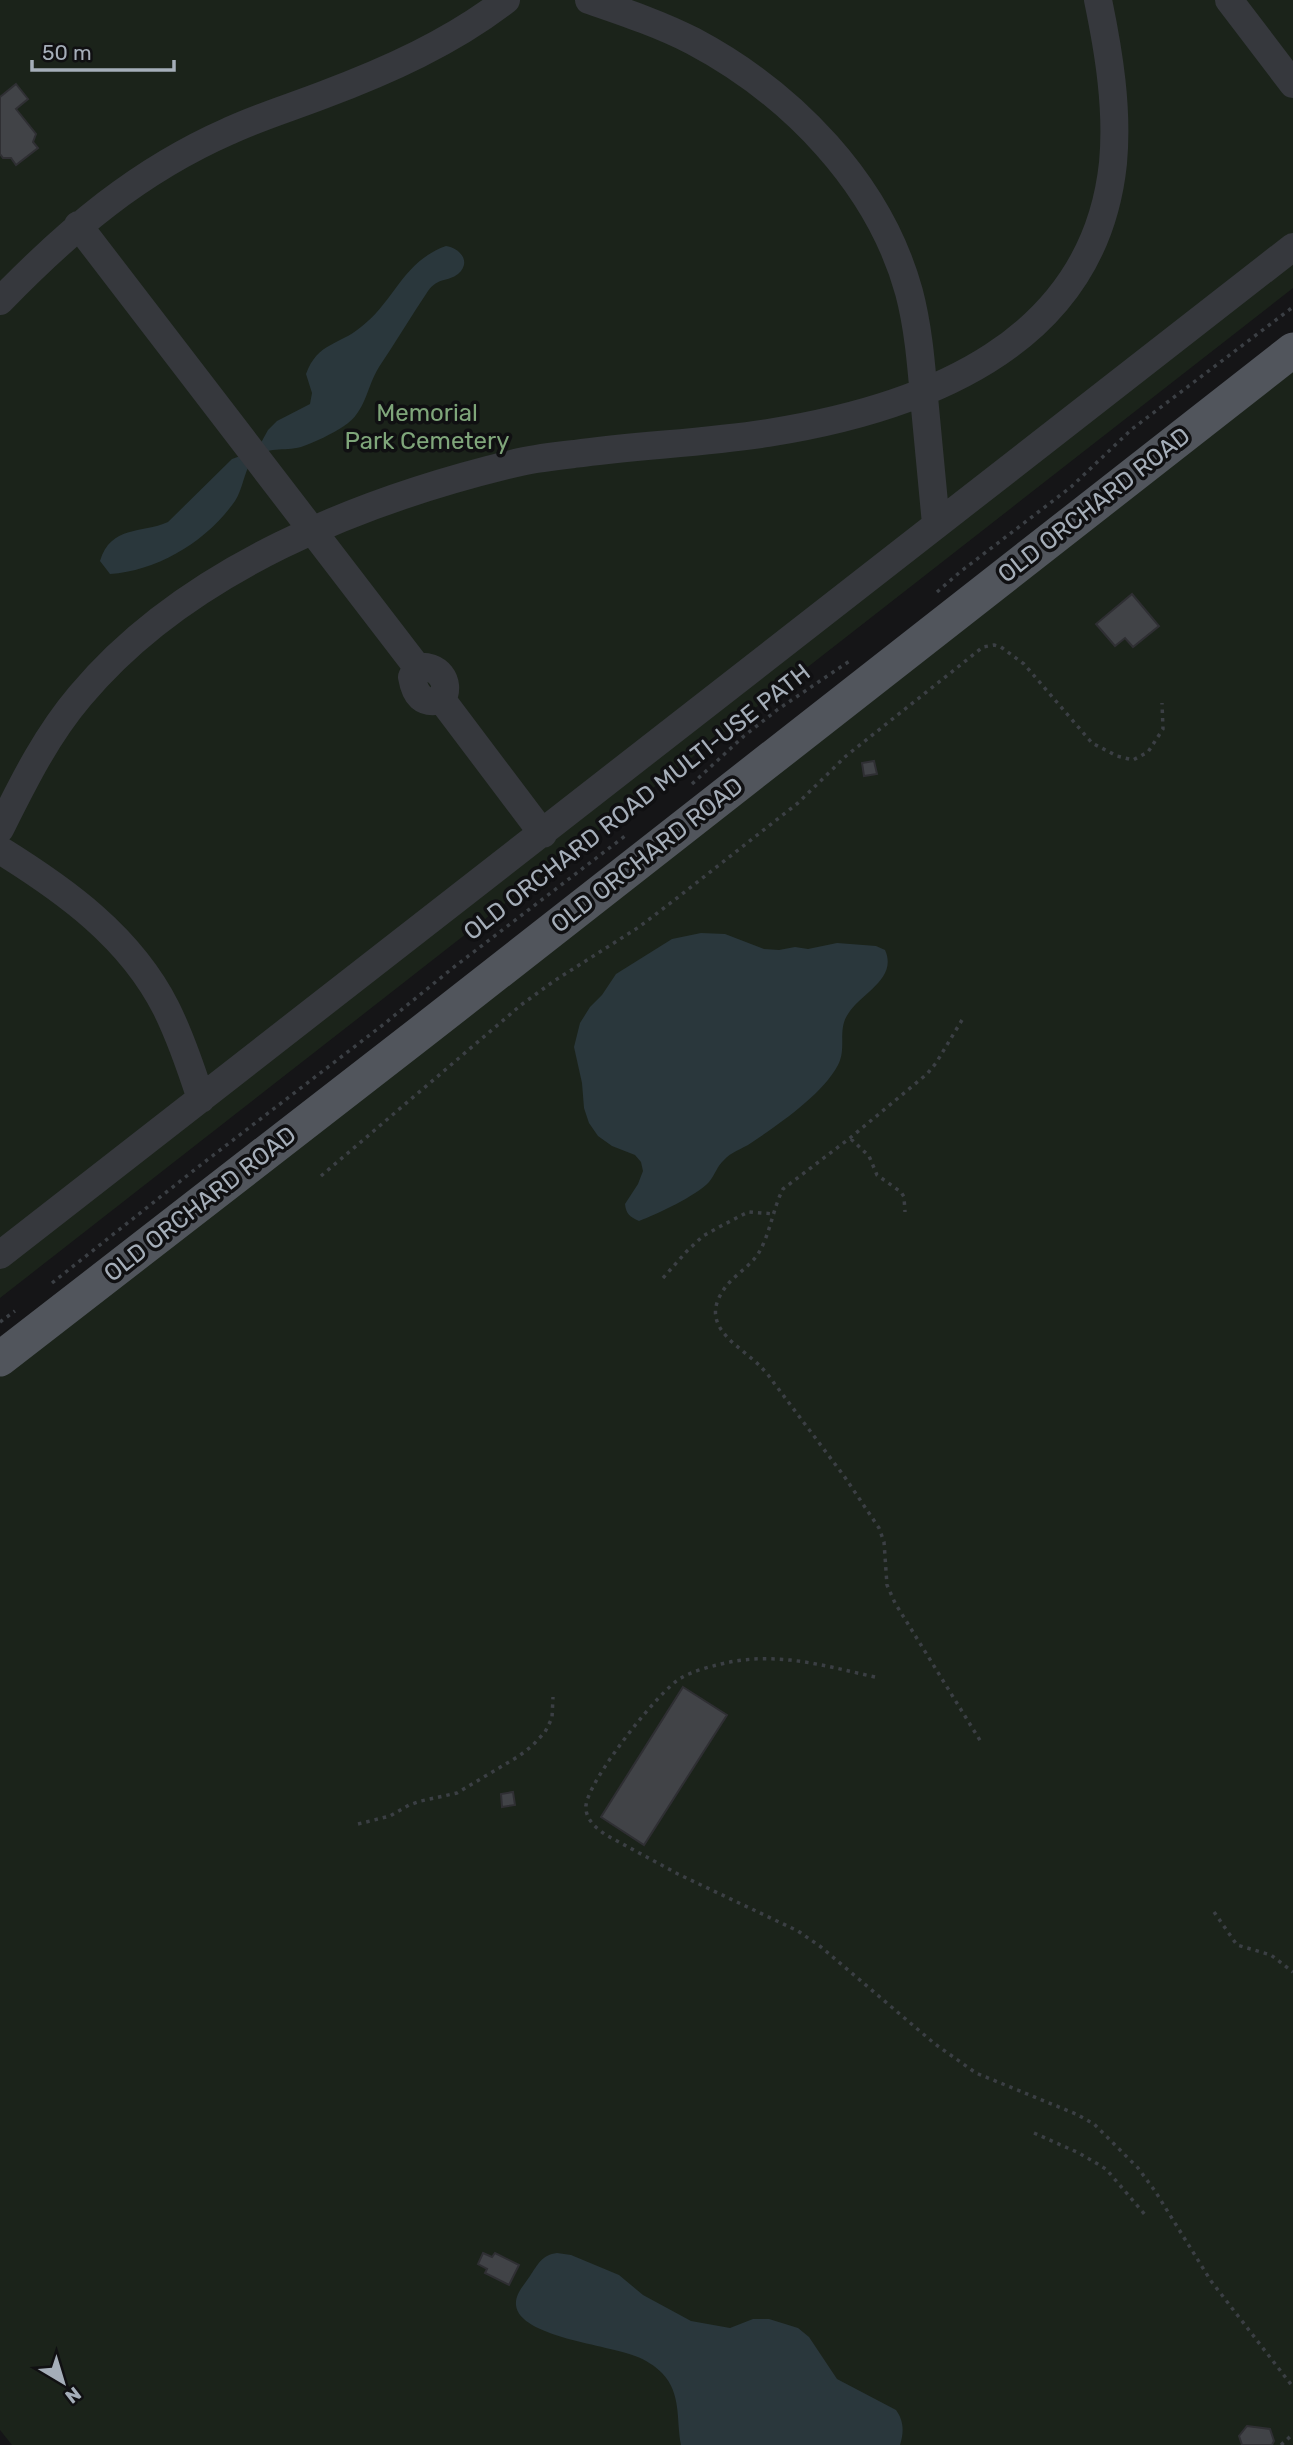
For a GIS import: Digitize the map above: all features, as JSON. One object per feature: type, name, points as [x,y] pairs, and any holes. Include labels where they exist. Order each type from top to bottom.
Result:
[{"type":"main road","name":"OLD ORCHARD ROAD","points":[[0,1359],[1293,349]]},
{"type":"lane","points":[[0,300],[78,225],[134,182],[178,155],[240,126],[393,66],[487,15],[506,0]]},
{"type":"lane","points":[[589,0],[693,41],[738,68],[790,110],[827,146],[861,187],[890,238],[909,292],[920,350],[936,524]]},
{"type":"lane","points":[[0,829],[52,732],[80,695],[120,652],[201,590],[314,530],[437,485],[524,461],[768,433],[866,413],[923,394],[968,371],[1034,327],[1064,292],[1088,253],[1104,208],[1113,162],[1113,102],[1098,0]]},
{"type":"lane","points":[[1229,0],[1293,84]]},
{"type":"lane","points":[[78,225],[417,667],[435,669],[442,676],[446,687],[442,700],[543,834]]},
{"type":"lane","points":[[0,1255],[1293,247]]},
{"type":"lane","points":[[0,850],[87,910],[117,939],[165,1006],[184,1047],[201,1099]]},
{"type":"path","points":[[930,598],[1071,487],[1132,429],[1293,307]]},
{"type":"path","points":[[321,1176],[522,1005],[554,981],[639,927],[677,898],[798,803],[846,757],[983,647],[1001,647],[1024,664],[1092,743],[1117,756],[1133,760],[1148,752],[1163,729],[1162,703]]},
{"type":"path","name":"OLD ORCHARD ROAD MULTI-USE PATH","points":[[686,789],[777,710],[855,657]]},
{"type":"path","name":"OLD ORCHARD ROAD MULTI-USE PATH","points":[[42,1290],[454,967],[630,833]]},
{"type":"path","points":[[962,1020],[927,1074],[783,1189],[757,1256],[732,1279],[720,1295],[715,1312],[716,1320],[726,1336],[760,1366],[774,1383],[867,1508],[884,1542],[885,1574],[895,1603],[981,1742]]},
{"type":"path","points":[[850,1138],[869,1156],[877,1175],[901,1192],[905,1212]]},
{"type":"path","points":[[663,1278],[703,1236],[748,1212],[775,1214]]},
{"type":"path","points":[[0,1322],[21,1306]]},
{"type":"path","points":[[875,1677],[787,1658],[762,1657],[719,1664],[681,1677],[657,1697],[599,1775],[587,1797],[588,1818],[595,1828],[618,1842],[798,1931],[821,1947],[935,2044],[976,2073],[1052,2103],[1094,2124],[1138,2168],[1218,2291],[1293,2387]]},
{"type":"path","points":[[358,1824],[390,1816],[421,1801],[457,1793],[519,1756],[545,1732],[552,1718],[553,1697]]},
{"type":"path","points":[[1214,1912],[1237,1945],[1271,1955],[1293,1972]]},
{"type":"path","points":[[1034,2133],[1079,2153],[1106,2169],[1147,2217]]},
{"type":"path","points":[[1281,2445],[1293,2434]]},
{"type":"green space","name":"Memorial Park Cemetery","points":[[0,0],[1293,0],[1293,288],[0,1298]]},
{"type":"green space","points":[[1293,371],[1293,2445],[12,2445],[0,2430],[0,1375]]},
{"type":"shaded area","points":[[446,246],[460,253],[464,260],[462,269],[428,291],[379,367],[361,407],[351,420],[334,432],[306,445],[268,451],[257,456],[249,465],[235,501],[196,541],[146,567],[110,574],[100,561],[111,541],[128,532],[168,522],[232,459],[257,450],[268,430],[277,421],[310,404],[312,393],[306,374],[316,356],[361,327],[419,261]]},
{"type":"shaded area","points":[[701,933],[725,934],[764,949],[808,949],[837,943],[876,946],[885,950],[887,969],[876,985],[848,1014],[843,1026],[841,1059],[822,1087],[787,1118],[727,1157],[709,1182],[695,1193],[639,1221],[629,1215],[625,1204],[643,1171],[641,1162],[635,1155],[612,1146],[598,1136],[589,1123],[574,1047],[580,1023],[616,974],[672,939]]},
{"type":"shaded area","points":[[557,2253],[571,2255],[619,2275],[643,2295],[691,2321],[730,2328],[753,2319],[769,2319],[798,2328],[809,2337],[837,2379],[896,2410],[903,2427],[900,2445],[681,2445],[673,2390],[656,2368],[647,2361],[623,2352],[548,2332],[532,2325],[521,2316],[516,2305],[520,2290],[541,2261]]},
{"type":"building","points":[[16,84],[28,99],[16,109],[36,134],[33,142],[38,148],[16,165],[11,158],[3,158],[0,154],[0,97]]},
{"type":"building","points":[[1132,594],[1159,626],[1133,647],[1125,638],[1115,646],[1096,624]]},
{"type":"building","points":[[874,761],[877,774],[864,776],[862,763]]},
{"type":"building","points":[[683,1687],[727,1715],[644,1845],[601,1817]]},
{"type":"building","points":[[513,1792],[515,1805],[502,1807],[501,1794]]},
{"type":"building","points":[[483,2253],[492,2257],[495,2253],[519,2265],[509,2285],[485,2273],[487,2269],[478,2264]]},
{"type":"building","points":[[1247,2426],[1270,2429],[1274,2441],[1272,2445],[1242,2445],[1239,2436]]}]
